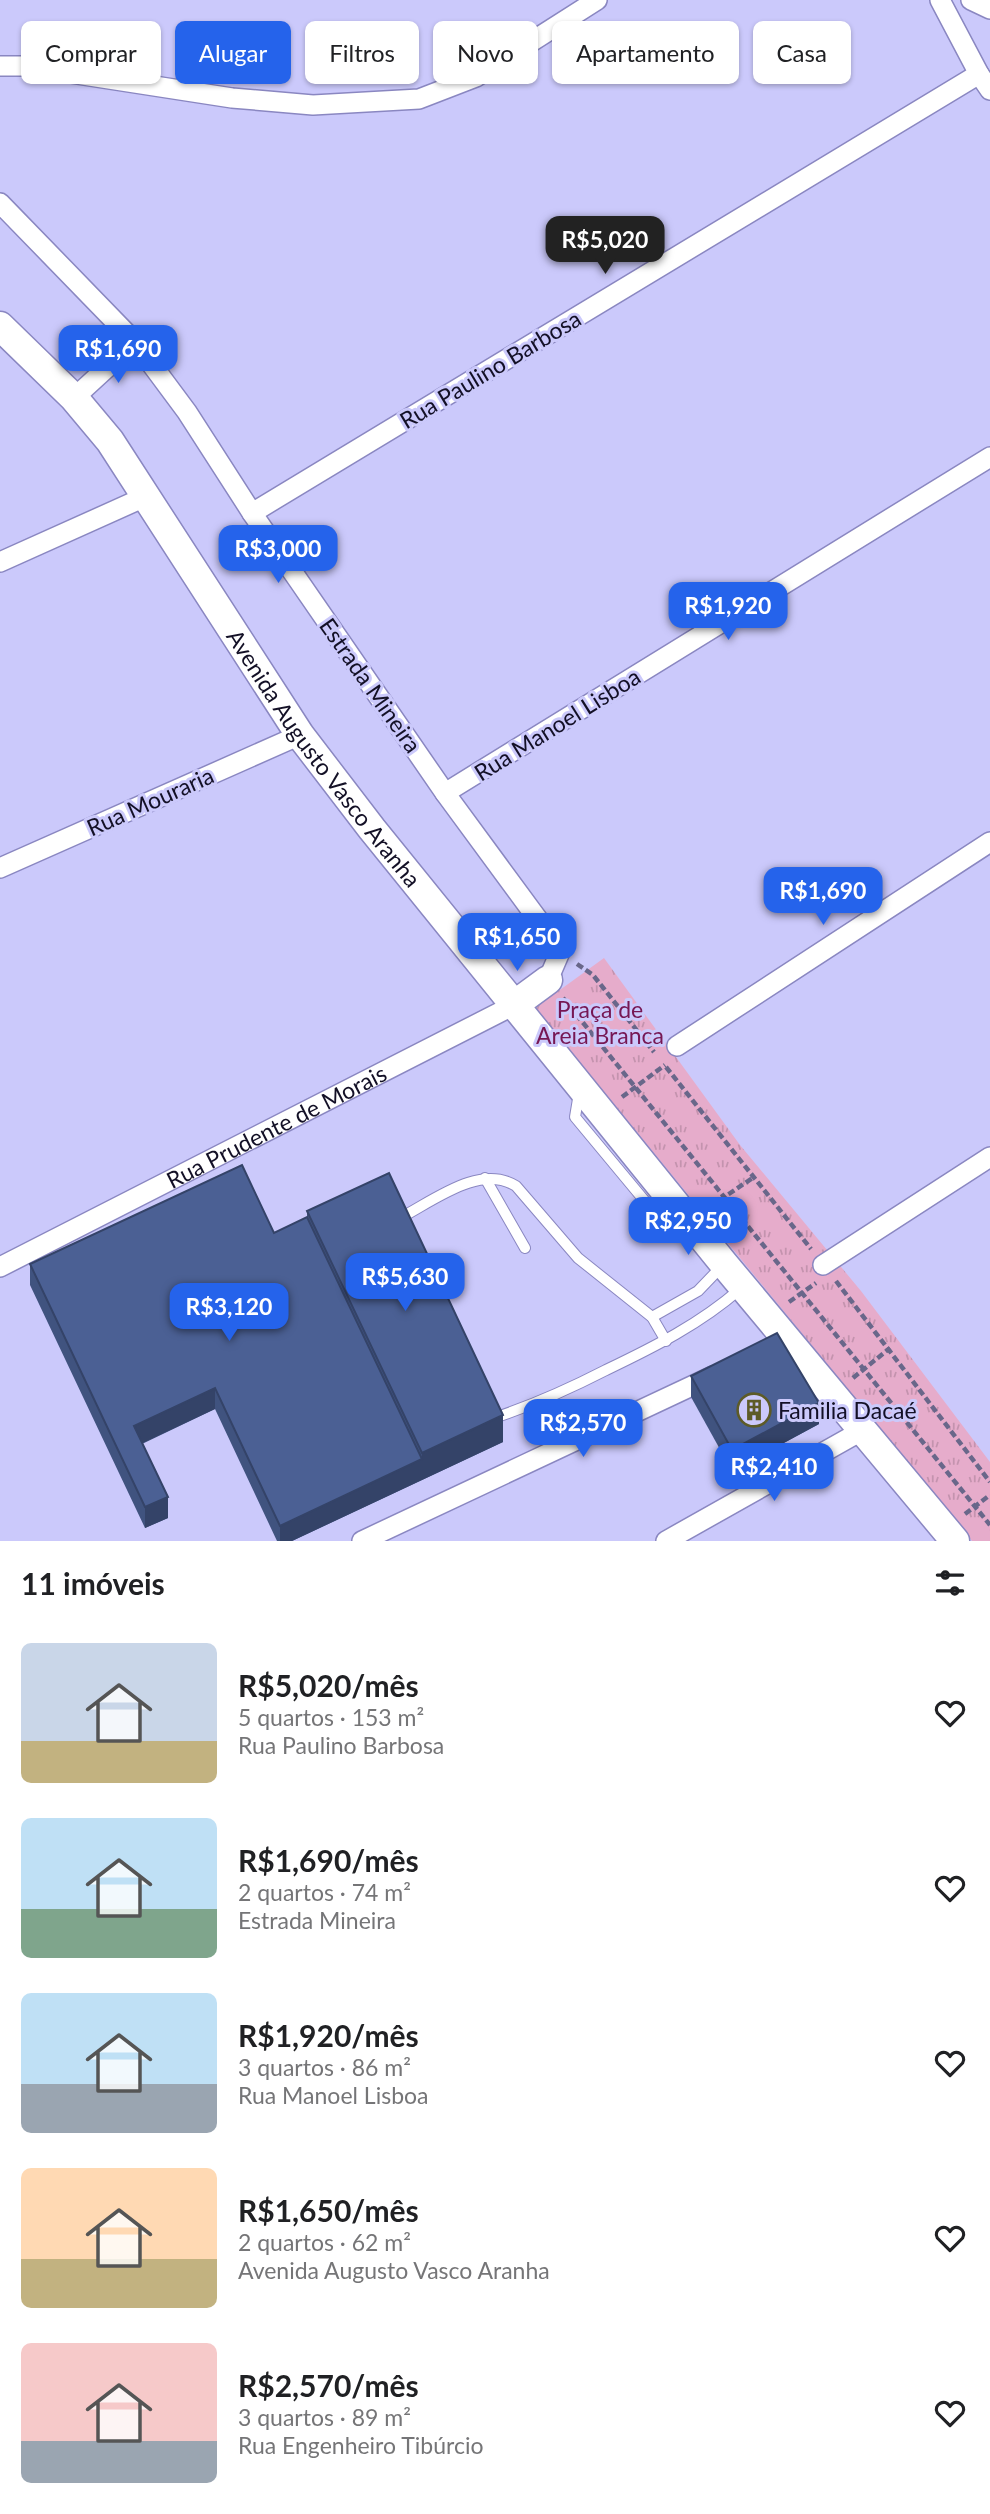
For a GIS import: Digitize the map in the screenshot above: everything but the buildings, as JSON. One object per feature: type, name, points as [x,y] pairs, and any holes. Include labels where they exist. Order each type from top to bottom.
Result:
[{"type":"main road","name":"Avenida Augusto Vasco Aranha","points":[[0,326],[74,398],[110,441],[300,735],[372,829],[767,1316],[781,1344],[832,1393],[955,1541]]},
{"type":"main road","name":"Rua Prudente de Morais","points":[[514,1005],[548,980]]},
{"type":"street","points":[[0,66],[24,66],[232,98],[313,105],[419,99],[476,77],[597,0]]},
{"type":"street","points":[[940,0],[990,90]]},
{"type":"street","points":[[971,0],[990,9]]},
{"type":"street","name":"Rua Paulino Barbosa","points":[[252,513],[979,74]]},
{"type":"street","name":"Estrada Mineira","points":[[0,203],[135,342],[187,412],[252,513],[445,793],[559,952]]},
{"type":"street","points":[[74,398],[135,342]]},
{"type":"street","name":"Rua Manoel Lisboa","points":[[445,793],[990,457]]},
{"type":"street","points":[[0,562],[147,496]]},
{"type":"street","name":"Rua Mouraria","points":[[0,868],[300,735]]},
{"type":"street","points":[[677,1046],[990,842]]},
{"type":"street","points":[[548,980],[559,952]]},
{"type":"street","name":"Rua Prudente de Morais","points":[[0,1267],[514,1005]]},
{"type":"street","points":[[827,1269],[990,1157]]},
{"type":"street","points":[[362,1541],[725,1370]]},
{"type":"street","points":[[666,1541],[863,1430]]},
{"type":"lane","points":[[580,1085],[575,1117],[673,1235],[707,1242],[698,1291],[652,1317]]},
{"type":"lane","points":[[485,1178],[525,1248]]},
{"type":"lane","points":[[398,1219],[470,1181],[485,1178],[505,1179],[516,1186],[578,1258],[652,1317],[666,1341]]},
{"type":"lane","points":[[491,1419],[542,1401],[666,1341],[716,1310],[743,1286]]},
{"type":"path","points":[[559,952],[593,975],[890,1348],[990,1482]]},
{"type":"path","points":[[548,980],[990,1525]]},
{"type":"path","points":[[601,1111],[665,1065]]},
{"type":"path","points":[[707,1242],[724,1198],[754,1177]]},
{"type":"path","points":[[767,1316],[802,1294],[827,1269]]},
{"type":"path","points":[[832,1393],[890,1348]]},
{"type":"green space","name":"Praça de Areia Branca","points":[[604,958],[740,1145],[861,1291],[990,1462],[990,1541],[972,1541],[535,1008]]},
{"type":"place","name":"Familia Dacaé","points":[[754,1410]]}]
